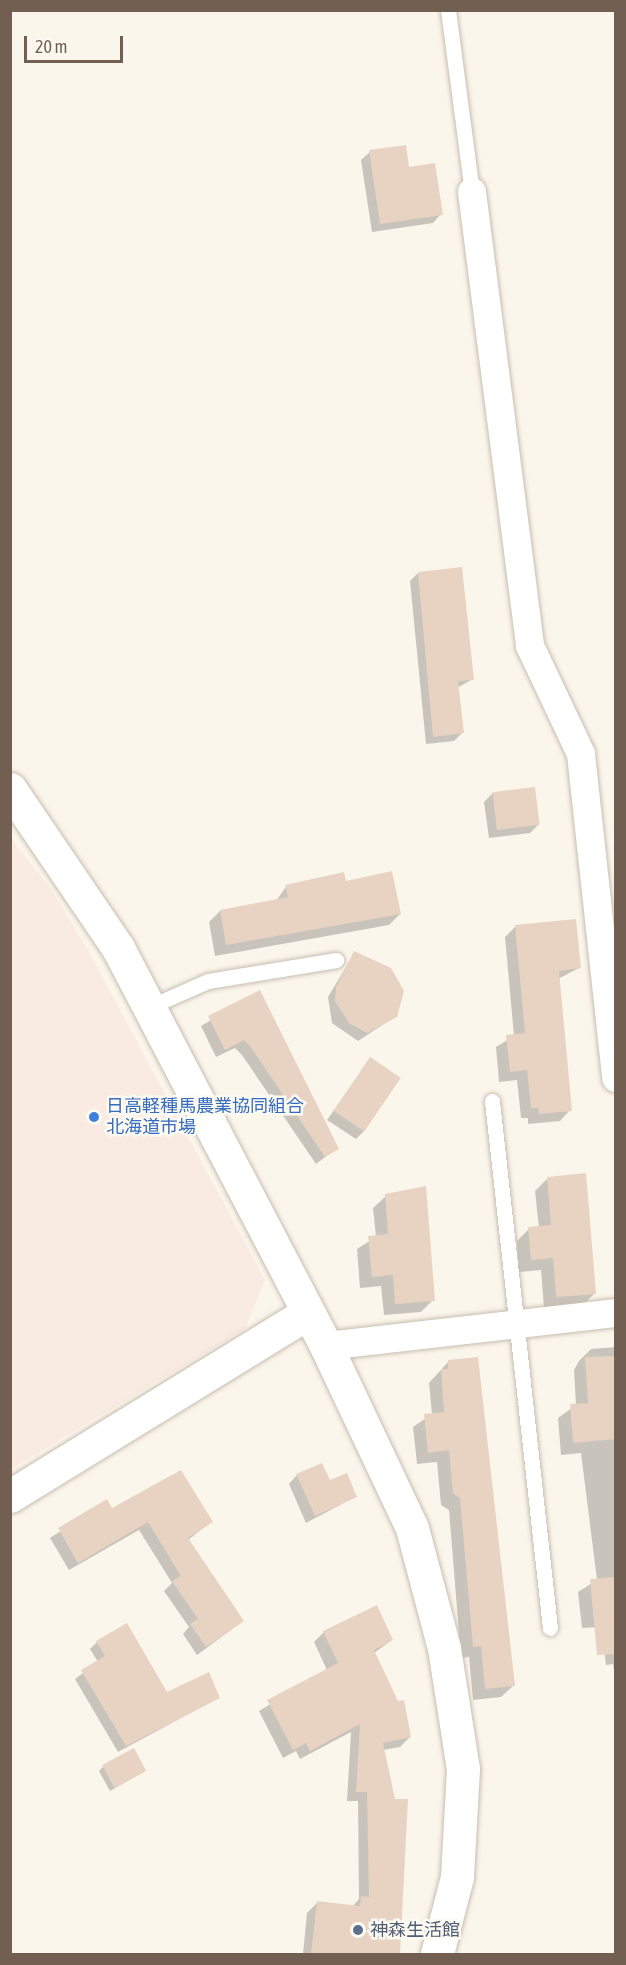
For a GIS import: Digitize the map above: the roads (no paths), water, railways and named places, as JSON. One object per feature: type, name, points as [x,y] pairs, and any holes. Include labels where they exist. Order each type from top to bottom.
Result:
[{"type":"street","points":[[472,192],[530,646],[581,754],[615,1078]]},
{"type":"street","points":[[10,789],[118,948],[326,1346],[412,1528],[444,1648],[463,1769],[457,1877],[437,1954]]},
{"type":"street","points":[[10,1496],[307,1313]]},
{"type":"street","points":[[326,1346],[615,1313]]},
{"type":"lane","points":[[448,10],[472,192]]},
{"type":"lane","points":[[149,1007],[208,981],[336,960]]},
{"type":"lane","points":[[492,1101],[550,1628]]},
{"type":"place","name":"日高軽種馬農業協同組合 北海道市場","points":[[94,1117]]},
{"type":"place","name":"神森生活館","points":[[358,1930]]}]
